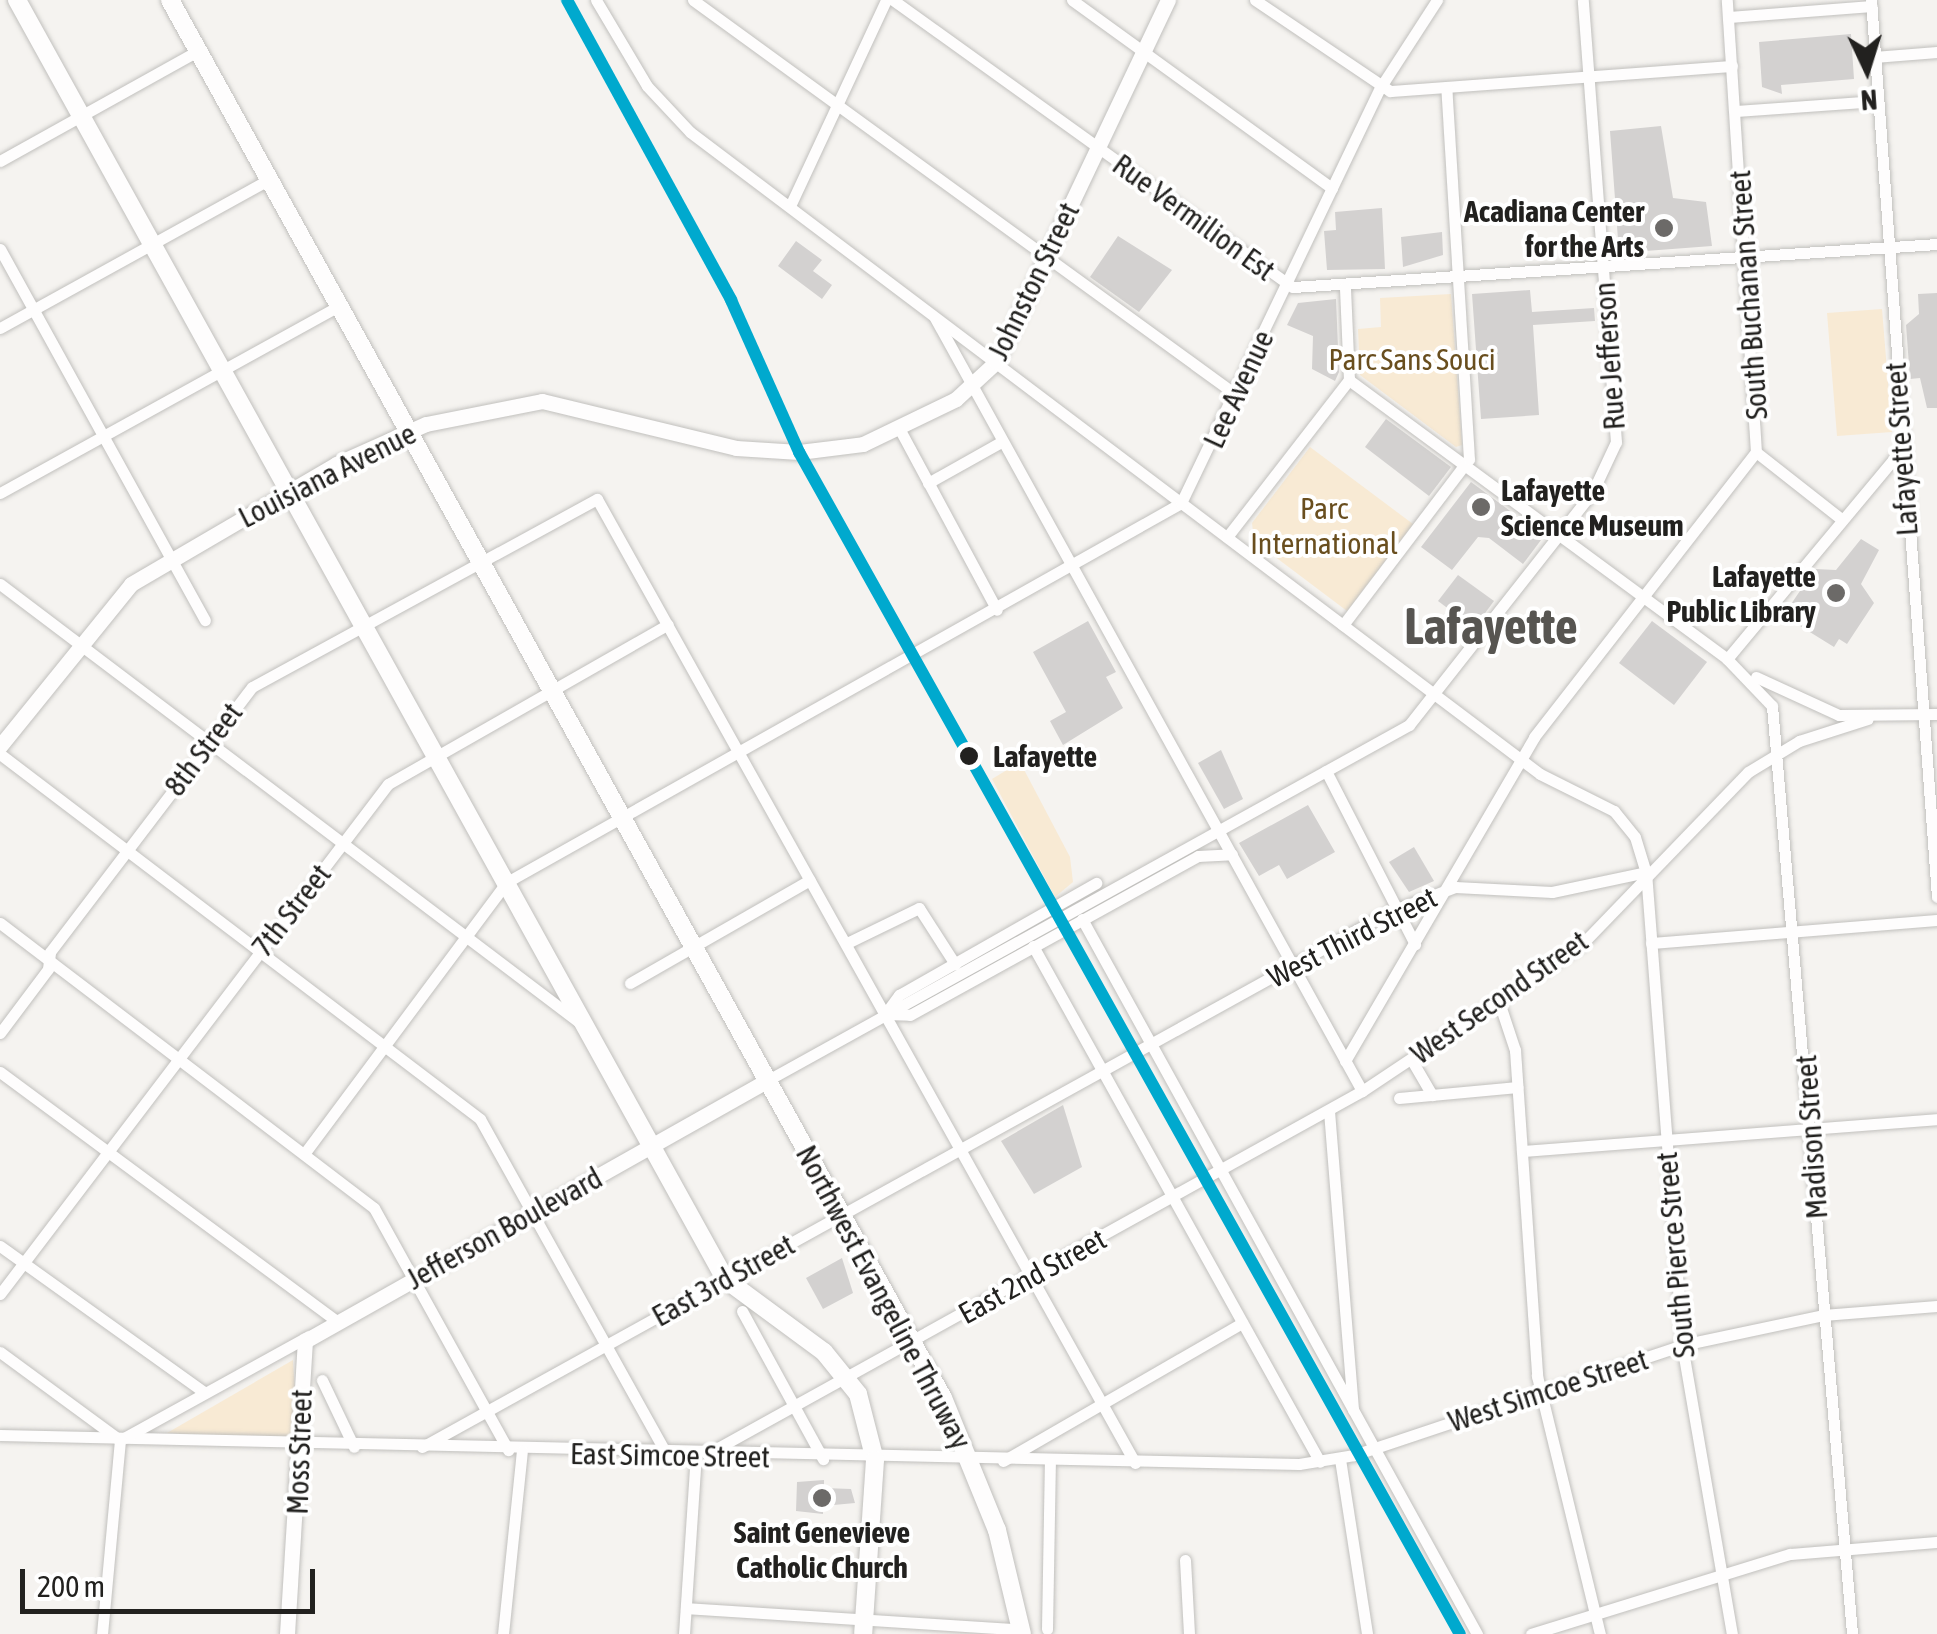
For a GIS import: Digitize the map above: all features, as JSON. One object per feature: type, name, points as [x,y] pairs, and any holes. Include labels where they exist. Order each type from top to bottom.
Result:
[{"type":"highway","points":[[17,0],[725,1279],[848,1378],[866,1409],[875,1460],[864,1627]]},
{"type":"highway","name":"Northwest Evangeline Thruway","points":[[170,0],[913,1342],[971,1461],[1022,1632]]},
{"type":"main road","name":"Johnston Street","points":[[799,452],[900,430],[972,388],[996,362],[1168,0]]},
{"type":"main road","name":"Louisiana Avenue","points":[[0,750],[120,594],[172,558],[288,491],[408,431],[494,404],[542,401],[736,448],[799,452]]},
{"type":"main road","name":"Jefferson Boulevard","points":[[312,1334],[768,1080]]},
{"type":"main road","name":"Moss Street","points":[[288,1634],[303,1446],[301,1355],[312,1334]]},
{"type":"street","name":"South Pierce Street","points":[[596,0],[672,115],[1520,758],[1622,818],[1646,872],[1682,1346],[1732,1634]]},
{"type":"street","points":[[693,0],[1235,394]]},
{"type":"street","points":[[790,206],[890,0]]},
{"type":"street","name":"Rue Vermilion Est","points":[[890,0],[1287,284],[1345,286],[1937,244]]},
{"type":"street","points":[[1072,0],[1332,188]]},
{"type":"street","points":[[1255,0],[1380,88],[1446,88],[1732,66]]},
{"type":"street","name":"Lee Avenue","points":[[1181,503],[1380,88],[1437,0]]},
{"type":"street","name":"Rue Jefferson","points":[[1220,831],[1409,725],[1558,537],[1616,452],[1583,0]]},
{"type":"street","name":"South Buchanan Street","points":[[1345,1061],[1520,758],[1756,452],[1727,0]]},
{"type":"street","points":[[1728,17],[1871,3]]},
{"type":"street","name":"Lafayette Street","points":[[1871,3],[1937,898]]},
{"type":"street","points":[[0,161],[198,50]]},
{"type":"street","points":[[1874,57],[1937,52]]},
{"type":"street","points":[[1343,625],[1466,468],[1446,88]]},
{"type":"street","points":[[1736,112],[1877,101]]},
{"type":"street","points":[[0,328],[270,178]]},
{"type":"street","points":[[0,250],[205,620]]},
{"type":"street","points":[[1228,538],[1349,380],[1345,286]]},
{"type":"street","points":[[0,493],[340,306]]},
{"type":"street","points":[[933,314],[1362,1090]]},
{"type":"street","points":[[1349,380],[1641,598],[1794,700],[1868,719],[1937,714]]},
{"type":"street","points":[[900,430],[997,610]]},
{"type":"street","points":[[928,483],[1001,442]]},
{"type":"street","points":[[1726,658],[1901,450]]},
{"type":"street","points":[[1756,452],[1840,518]]},
{"type":"street","name":"8th Street","points":[[0,1034],[127,850],[252,688],[480,559],[596,499],[668,624]]},
{"type":"street","points":[[304,1154],[507,882],[1072,569],[1181,503]]},
{"type":"street","points":[[0,584],[583,1024]]},
{"type":"street","points":[[668,624],[1034,1275],[1134,1463]]},
{"type":"street","name":"7th Street","points":[[0,1294],[388,784],[434,754],[668,624]]},
{"type":"street","name":"Madison Street","points":[[1726,658],[1764,693],[1781,751],[1823,1314],[1852,1634]]},
{"type":"street","name":"West Second Street","points":[[1201,1182],[1329,1111],[1581,945],[1707,806],[1781,751],[1868,719]]},
{"type":"street","points":[[0,750],[480,1119],[666,1455]]},
{"type":"street","points":[[1326,772],[1401,906],[1415,944]]},
{"type":"street","name":"Jefferson Boulevard","points":[[768,1080],[1220,831]]},
{"type":"street","name":"Jefferson Boulevard","points":[[886,1014],[910,1015],[1198,856],[1232,854]]},
{"type":"street","name":"West Third Street","points":[[1132,1054],[1401,906],[1445,889],[1552,892],[1646,872]]},
{"type":"street","points":[[630,983],[810,880]]},
{"type":"street","name":"Jefferson Boulevard","points":[[886,1014],[900,995],[1096,884]]},
{"type":"street","points":[[847,943],[919,908],[955,964]]},
{"type":"street","points":[[1082,919],[1224,1170],[1371,1449],[1477,1634]]},
{"type":"street","points":[[1651,943],[1937,920]]},
{"type":"street","points":[[0,923],[374,1208],[508,1450]]},
{"type":"street","points":[[1033,946],[1320,1462]]},
{"type":"street","points":[[1499,1002],[1513,1035],[1540,1392],[1600,1634]]},
{"type":"street","name":"East 3rd Street","points":[[420,1448],[1132,1054]]},
{"type":"street","points":[[1412,1058],[1432,1095]]},
{"type":"street","points":[[0,1072],[336,1321]]},
{"type":"street","points":[[1398,1098],[1517,1087]]},
{"type":"street","points":[[1329,1111],[1353,1414]]},
{"type":"street","points":[[1522,1151],[1937,1119]]},
{"type":"street","name":"East 2nd Street","points":[[701,1456],[1201,1182]]},
{"type":"street","points":[[0,1246],[205,1392]]},
{"type":"street","name":"West Simcoe Street","points":[[1340,1459],[1682,1346],[1823,1314],[1937,1306]]},
{"type":"street","points":[[742,1311],[824,1458]]},
{"type":"street","points":[[1002,1461],[1242,1323]]},
{"type":"street","name":"Jefferson Boulevard","points":[[120,1440],[312,1334]]},
{"type":"street","points":[[0,1352],[120,1440],[102,1634]]},
{"type":"street","points":[[322,1380],[354,1447]]},
{"type":"street","name":"East Simcoe Street","points":[[0,1435],[875,1460],[1134,1463],[1340,1459]]},
{"type":"street","points":[[503,1634],[522,1451]]},
{"type":"street","points":[[684,1634],[701,1456]]},
{"type":"street","points":[[1340,1459],[1367,1634]]},
{"type":"street","points":[[1047,1629],[1050,1462]]},
{"type":"street","points":[[1531,1634],[1790,1554],[1937,1542]]},
{"type":"street","points":[[1185,1560],[1188,1634]]},
{"type":"street","points":[[686,1608],[864,1627],[1022,1632]]},
{"type":"green space","name":"Parc Sans Souci","points":[[1451,294],[1462,445],[1456,447],[1360,375],[1358,329],[1381,327],[1380,298]]},
{"type":"green space","points":[[1882,309],[1892,432],[1837,436],[1827,313]]},
{"type":"green space","name":"Parc International","points":[[1310,447],[1413,524],[1347,611],[1254,541],[1252,523]]},
{"type":"green space","points":[[1020,762],[1070,857],[1073,882],[1055,897],[992,779]]},
{"type":"green space","points":[[293,1360],[298,1441],[167,1433]]},
{"type":"building","points":[[1851,34],[1854,79],[1781,85],[1782,94],[1762,87],[1759,42]]},
{"type":"building","name":"Acadiana Center for the Arts","points":[[1661,126],[1673,198],[1706,202],[1712,246],[1619,253],[1610,131]]},
{"type":"building","points":[[1382,208],[1385,269],[1327,270],[1324,231],[1336,230],[1335,212]]},
{"type":"building","points":[[1442,232],[1443,255],[1403,267],[1401,237]]},
{"type":"building","points":[[1118,236],[1172,270],[1139,312],[1090,277]]},
{"type":"building","points":[[796,241],[822,260],[813,271],[832,285],[822,299],[778,266]]},
{"type":"building","points":[[1530,290],[1532,312],[1594,308],[1595,321],[1533,325],[1539,415],[1481,419],[1472,294]]},
{"type":"building","points":[[1937,293],[1937,408],[1927,408],[1920,378],[1910,379],[1906,325],[1919,314],[1918,294]]},
{"type":"building","points":[[1336,299],[1339,372],[1335,381],[1312,369],[1313,336],[1287,325],[1298,303]]},
{"type":"building","points":[[1386,419],[1451,467],[1429,496],[1365,447]]},
{"type":"building","name":"Lafayette Science Museum","points":[[1471,482],[1544,536],[1523,564],[1489,538],[1478,537],[1452,570],[1421,547]]},
{"type":"building","name":"Lafayette Public Library","points":[[1861,539],[1879,550],[1861,584],[1874,603],[1847,644],[1839,639],[1834,647],[1792,621],[1797,613],[1789,607],[1815,569],[1836,570]]},
{"type":"building","points":[[1458,575],[1494,601],[1474,628],[1438,601]]},
{"type":"building","points":[[1088,621],[1116,672],[1106,677],[1123,708],[1063,745],[1050,721],[1066,712],[1033,652]]},
{"type":"building","points":[[1652,621],[1707,662],[1674,705],[1619,663]]},
{"type":"building","points":[[1221,750],[1243,799],[1224,809],[1198,763]]},
{"type":"building","points":[[1308,805],[1335,852],[1287,879],[1279,865],[1259,876],[1239,843]]},
{"type":"building","points":[[1414,847],[1434,881],[1409,892],[1389,862]]},
{"type":"building","points":[[1063,1105],[1082,1167],[1034,1194],[1001,1141]]},
{"type":"building","points":[[842,1258],[853,1293],[823,1309],[806,1278]]},
{"type":"building","name":"Saint Genevieve Catholic Church","points":[[824,1480],[824,1488],[851,1489],[855,1503],[823,1506],[823,1514],[796,1511],[797,1482]]},
{"type":"transit line","points":[[567,0],[731,300],[799,452],[1460,1634]]},
{"type":"place","name":"Acadiana Center for the Arts","points":[[1664,228]]},
{"type":"place","name":"Lafayette Science Museum","points":[[1481,507]]},
{"type":"place","name":"Lafayette Public Library","points":[[1836,593]]},
{"type":"place","name":"Lafayette","points":[[969,756]]},
{"type":"place","name":"Saint Genevieve Catholic Church","points":[[822,1498]]},
{"type":"district","name":"Lafayette","points":[[1491,627]]}]
